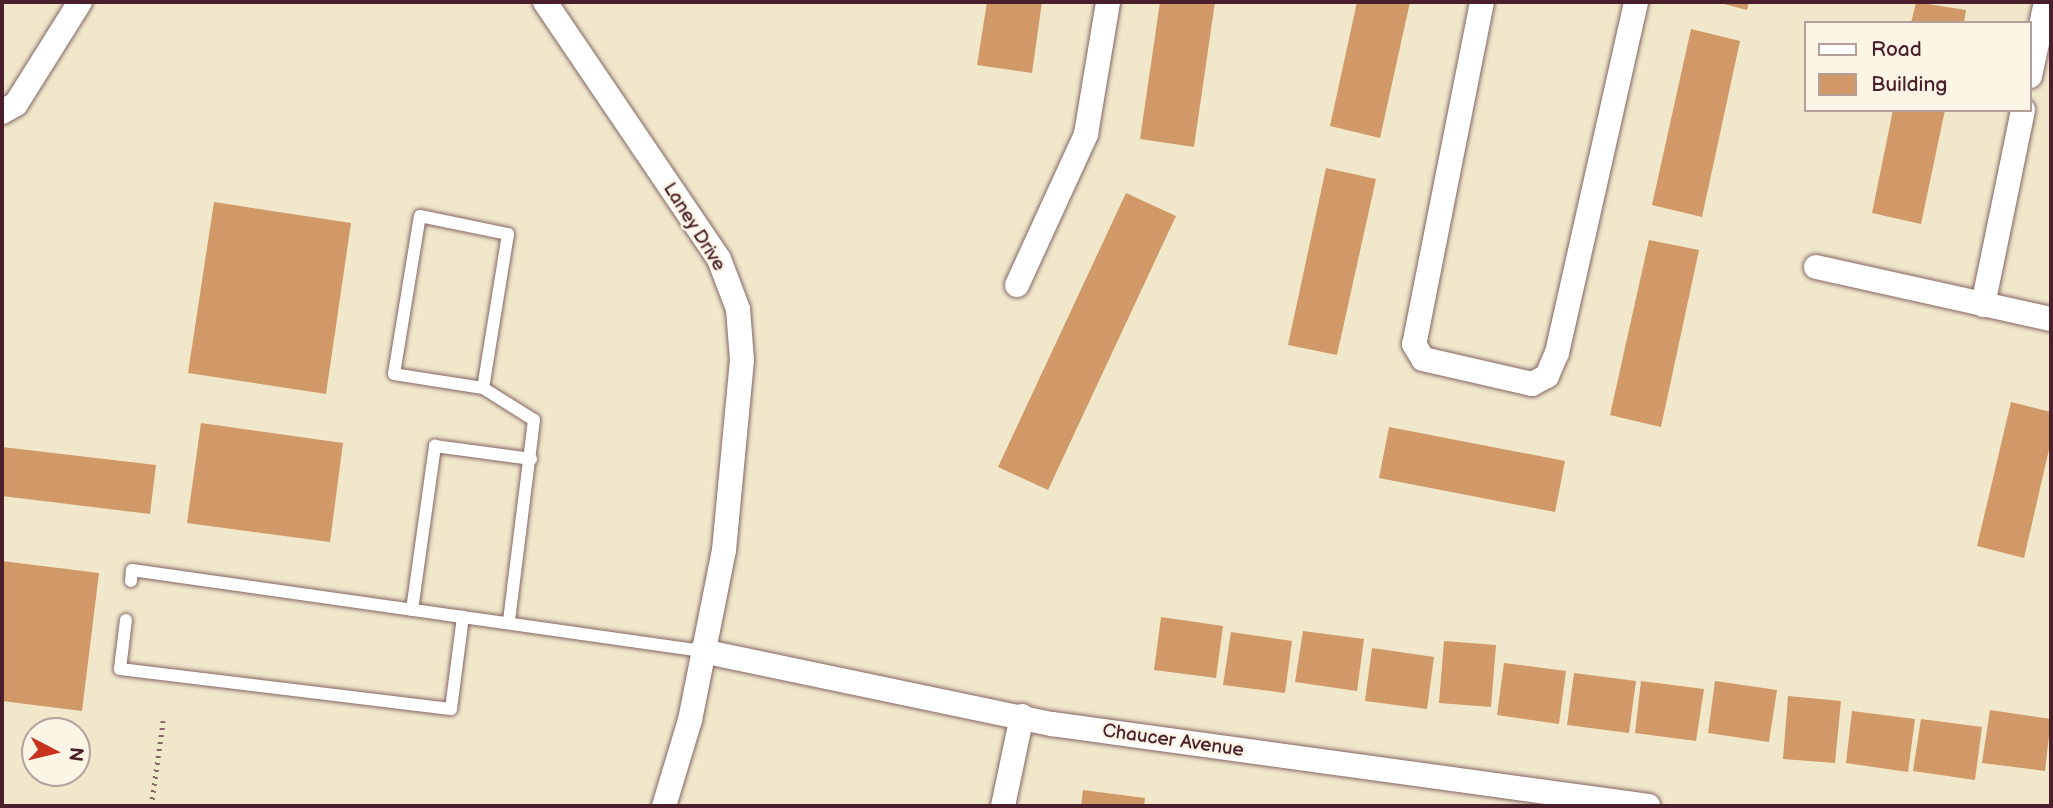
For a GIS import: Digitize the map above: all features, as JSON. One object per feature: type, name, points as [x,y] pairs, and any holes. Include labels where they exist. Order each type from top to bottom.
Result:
[{"type":"street","points":[[2,112],[16,104],[80,2]]},
{"type":"street","name":"Laney Drive","points":[[545,2],[719,259],[738,309],[742,360],[727,526],[702,651],[664,806]]},
{"type":"street","points":[[1017,285],[1086,134],[1108,2]]},
{"type":"street","points":[[1482,2],[1413,344],[1423,359],[1532,384],[1547,376],[1558,353],[1636,2]]},
{"type":"street","points":[[2032,67],[2046,2]]},
{"type":"street","points":[[1983,305],[2023,112]]},
{"type":"street","points":[[1816,267],[2051,319]]},
{"type":"street","name":"Chaucer Avenue","points":[[702,651],[1022,716],[1648,806]]},
{"type":"street","points":[[1003,806],[1022,716]]},
{"type":"lane","points":[[483,388],[508,234],[421,216],[394,374],[483,388],[534,420],[509,622]]},
{"type":"lane","points":[[412,610],[435,446],[531,459]]},
{"type":"lane","points":[[131,581],[132,570],[702,651]]},
{"type":"lane","points":[[126,620],[120,669],[451,709],[463,617]]},
{"type":"path","points":[[150,806],[163,721]]},
{"type":"building","points":[[987,2],[1042,2],[1032,73],[977,65]]},
{"type":"building","points":[[1160,2],[1215,2],[1194,147],[1140,139]]},
{"type":"building","points":[[1357,2],[1410,2],[1380,138],[1330,126]]},
{"type":"building","points":[[1716,2],[1749,2],[1747,10]]},
{"type":"building","points":[[1916,2],[1966,10],[1964,21],[1911,21]]},
{"type":"building","points":[[1691,29],[1740,41],[1702,217],[1652,205]]},
{"type":"building","points":[[1893,112],[1945,112],[1921,224],[1872,213]]},
{"type":"building","points":[[1326,168],[1376,179],[1337,355],[1288,345]]},
{"type":"building","points":[[1126,193],[1176,216],[1048,490],[998,467]]},
{"type":"building","points":[[214,202],[351,223],[326,394],[188,373]]},
{"type":"building","points":[[1649,240],[1699,250],[1661,427],[1610,415]]},
{"type":"building","points":[[2011,402],[2051,412],[2051,441],[2024,558],[1977,546]]},
{"type":"building","points":[[201,423],[343,443],[330,542],[187,523]]},
{"type":"building","points":[[1389,427],[1565,461],[1555,512],[1379,478]]},
{"type":"building","points":[[2,447],[156,465],[150,514],[2,496]]},
{"type":"building","points":[[2,561],[99,573],[82,711],[2,701]]},
{"type":"building","points":[[1161,617],[1223,626],[1216,678],[1154,670]]},
{"type":"building","points":[[1303,631],[1364,639],[1357,691],[1295,682]]},
{"type":"building","points":[[1231,632],[1292,641],[1285,693],[1223,685]]},
{"type":"building","points":[[1444,641],[1496,645],[1491,707],[1439,703]]},
{"type":"building","points":[[1372,648],[1434,657],[1427,709],[1365,701]]},
{"type":"building","points":[[1504,663],[1566,671],[1559,724],[1497,715]]},
{"type":"building","points":[[1574,673],[1636,681],[1629,733],[1567,725]]},
{"type":"building","points":[[1641,681],[1704,689],[1696,741],[1635,733]]},
{"type":"building","points":[[1715,681],[1777,690],[1769,742],[1708,733]]},
{"type":"building","points":[[1788,696],[1841,701],[1835,763],[1783,759]]},
{"type":"building","points":[[1990,710],[2051,719],[2045,771],[1982,763]]},
{"type":"building","points":[[1852,711],[1915,719],[1908,772],[1846,763]]},
{"type":"building","points":[[1921,719],[1982,727],[1975,780],[1913,771]]},
{"type":"building","points":[[1083,790],[1145,798],[1144,806],[1081,806]]}]
